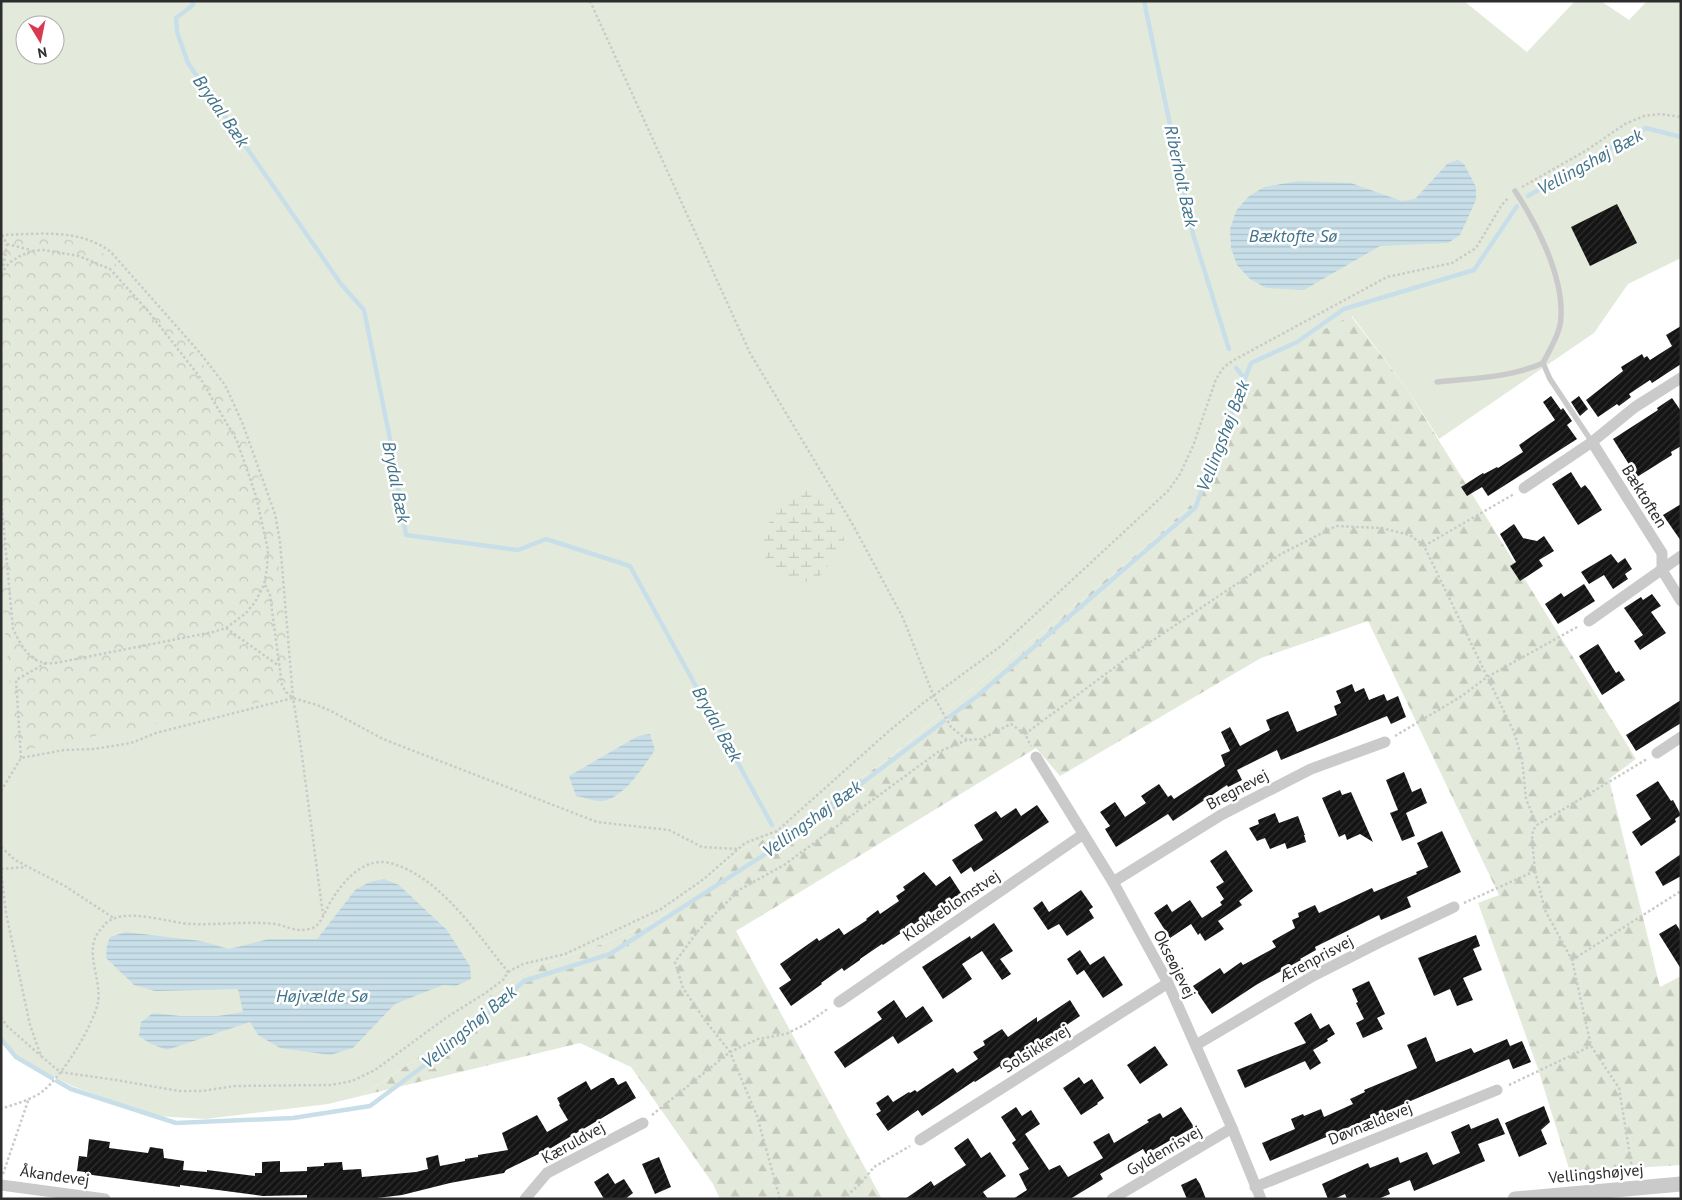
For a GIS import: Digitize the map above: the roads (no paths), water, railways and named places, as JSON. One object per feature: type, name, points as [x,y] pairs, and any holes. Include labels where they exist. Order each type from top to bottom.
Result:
[{"type":"street","points":[[1524,488],[1592,442],[1635,408],[1681,378]]},
{"type":"street","name":"Bæktoften","points":[[1592,442],[1662,553],[1662,570],[1681,601]]},
{"type":"street","points":[[1589,621],[1681,556]]},
{"type":"street","points":[[1657,753],[1681,737]]},
{"type":"street","name":"Bregnevej","points":[[1113,882],[1221,815],[1311,770],[1386,742]]},
{"type":"street","name":"Okseøjevej","points":[[1036,757],[1082,835],[1113,882],[1168,983],[1232,1128],[1260,1199]]},
{"type":"street","name":"Klokkeblomstvej","points":[[839,1002],[1082,835]]},
{"type":"street","name":"Ærenprisvej","points":[[1196,1045],[1313,976],[1454,907]]},
{"type":"street","name":"Solsikkevej","points":[[920,1140],[1168,983]]},
{"type":"street","name":"Døvnældevej","points":[[1255,1187],[1497,1090]]},
{"type":"street","name":"Kæruldvej","points":[[525,1199],[547,1173],[643,1123]]},
{"type":"street","name":"Gyldenrisvej","points":[[1112,1199],[1232,1128]]},
{"type":"street","name":"Åkandevej","points":[[2,1181],[105,1199]]},
{"type":"street","name":"Vellingshøjvej","points":[[1515,1199],[1681,1184]]},
{"type":"lane","points":[[1438,382],[1527,370],[1542,363],[1556,335],[1561,318],[1558,284],[1548,254],[1515,191]]},
{"type":"lane","points":[[1542,363],[1550,379],[1592,442]]},
{"type":"water","name":"Bæktofte Sø","points":[[1458,160],[1464,164],[1476,187],[1476,200],[1460,235],[1448,243],[1380,246],[1304,290],[1266,288],[1250,279],[1237,265],[1231,248],[1230,229],[1236,211],[1248,197],[1264,187],[1299,181],[1351,183],[1402,201],[1415,199],[1448,163]]},
{"type":"water","points":[[650,734],[655,750],[639,773],[619,794],[603,801],[576,796],[569,776],[638,736]]},
{"type":"water","name":"Højvælde Sø","points":[[384,879],[399,885],[447,930],[470,966],[471,979],[456,986],[443,985],[395,1004],[353,1048],[330,1055],[280,1048],[258,1035],[250,1022],[167,1050],[151,1044],[139,1036],[141,1022],[153,1013],[180,1016],[218,1016],[243,1012],[238,989],[155,991],[134,985],[106,958],[110,937],[126,932],[201,941],[229,949],[269,939],[317,939],[356,889],[370,882]]},
{"type":"waterway","name":"Brydal Bæk","points":[[193,1],[193,5],[176,18],[177,32],[188,63],[341,284],[364,310],[391,444],[406,535],[518,550],[546,539],[630,566],[772,825]]},
{"type":"waterway","name":"Riberholt Bæk","points":[[1144,1],[1193,234],[1229,349]]},
{"type":"waterway","name":"Vellingshøj Bæk","points":[[1528,196],[1646,128],[1681,137]]},
{"type":"waterway","name":"Vellingshøj Bæk","points":[[949,717],[976,697],[1195,508],[1251,363],[1297,342],[1344,309],[1474,270],[1517,206]]},
{"type":"waterway","name":"Riberholt Bæk","points":[[1236,368],[1245,379]]},
{"type":"waterway","name":"Vellingshøj Bæk","points":[[57,1081],[71,1089],[176,1123],[293,1118],[370,1106],[457,1041],[524,981],[610,954],[784,842],[944,721]]},
{"type":"waterway","name":"Vellingshøj Bæk","points":[[1,1039],[16,1057],[52,1078]]}]
